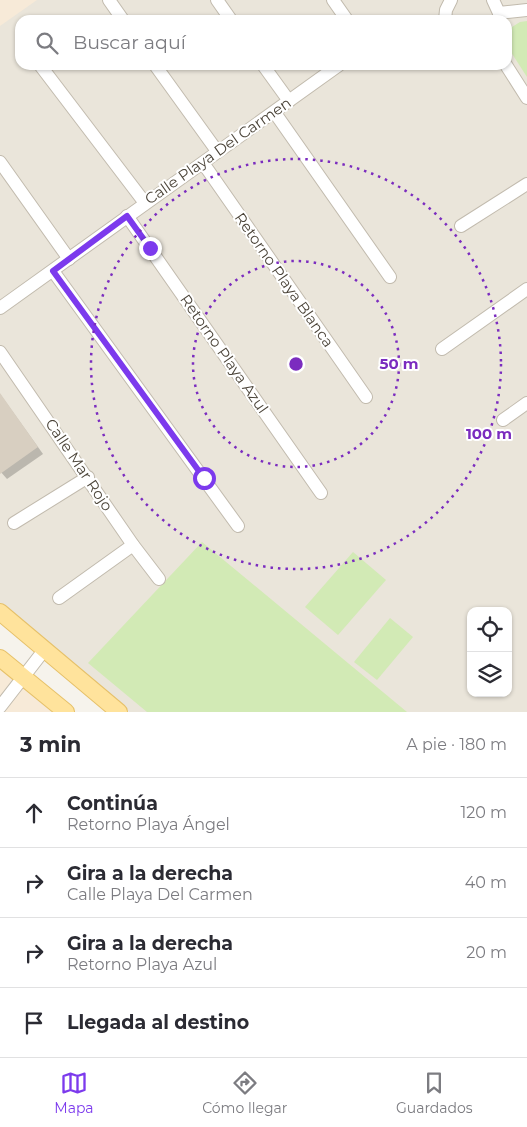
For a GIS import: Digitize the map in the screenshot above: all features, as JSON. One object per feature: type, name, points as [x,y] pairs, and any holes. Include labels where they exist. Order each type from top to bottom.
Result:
[{"type":"main road","points":[[0,612],[119,712]]},
{"type":"main road","points":[[0,658],[66,712]]},
{"type":"street","points":[[109,0],[120,15]]},
{"type":"street","points":[[217,0],[228,15]]},
{"type":"street","points":[[333,0],[344,15]]},
{"type":"street","points":[[493,0],[498,15]]},
{"type":"street","points":[[445,15],[449,1]]},
{"type":"street","points":[[507,15],[527,10]]},
{"type":"street","points":[[44,70],[145,203]]},
{"type":"street","points":[[159,70],[217,151]]},
{"type":"street","points":[[267,70],[289,101]]},
{"type":"street","name":"Calle Playa Del Carmen","points":[[0,308],[217,151],[275,113],[332,70]]},
{"type":"street","points":[[509,70],[527,98]]},
{"type":"street","points":[[275,113],[390,278]]},
{"type":"street","points":[[0,162],[69,259]]},
{"type":"street","name":"Retorno Playa Blanca","points":[[203,162],[366,397]]},
{"type":"street","points":[[462,226],[527,184]]},
{"type":"street","name":"Retorno Playa Azul","points":[[127,216],[321,492]]},
{"type":"street","points":[[53,271],[238,526]]},
{"type":"street","points":[[442,348],[527,289]]},
{"type":"street","name":"Calle Mar Rojo","points":[[0,352],[88,477],[133,545],[159,579]]},
{"type":"street","points":[[503,420],[527,403]]},
{"type":"street","points":[[14,523],[88,477]]},
{"type":"street","points":[[59,598],[133,545]]},
{"type":"street","points":[[0,707],[45,649]]},
{"type":"shaded area","points":[[0,0],[527,0],[527,712],[129,712],[0,606]]},
{"type":"shaded area","points":[[0,0],[37,0],[15,15],[0,26]]},
{"type":"shaded area","points":[[0,668],[9,675],[52,712],[0,712]]},
{"type":"green space","points":[[527,21],[527,77],[512,54],[512,27],[520,22]]},
{"type":"green space","points":[[202,542],[407,712],[147,712],[88,663]]},
{"type":"green space","points":[[353,552],[386,580],[338,635],[305,607]]},
{"type":"green space","points":[[390,618],[413,637],[377,680],[354,662]]},
{"type":"building","points":[[0,393],[38,447],[0,474]]},
{"type":"route","points":[[150,248],[127,216],[53,271],[204,478]]}]
